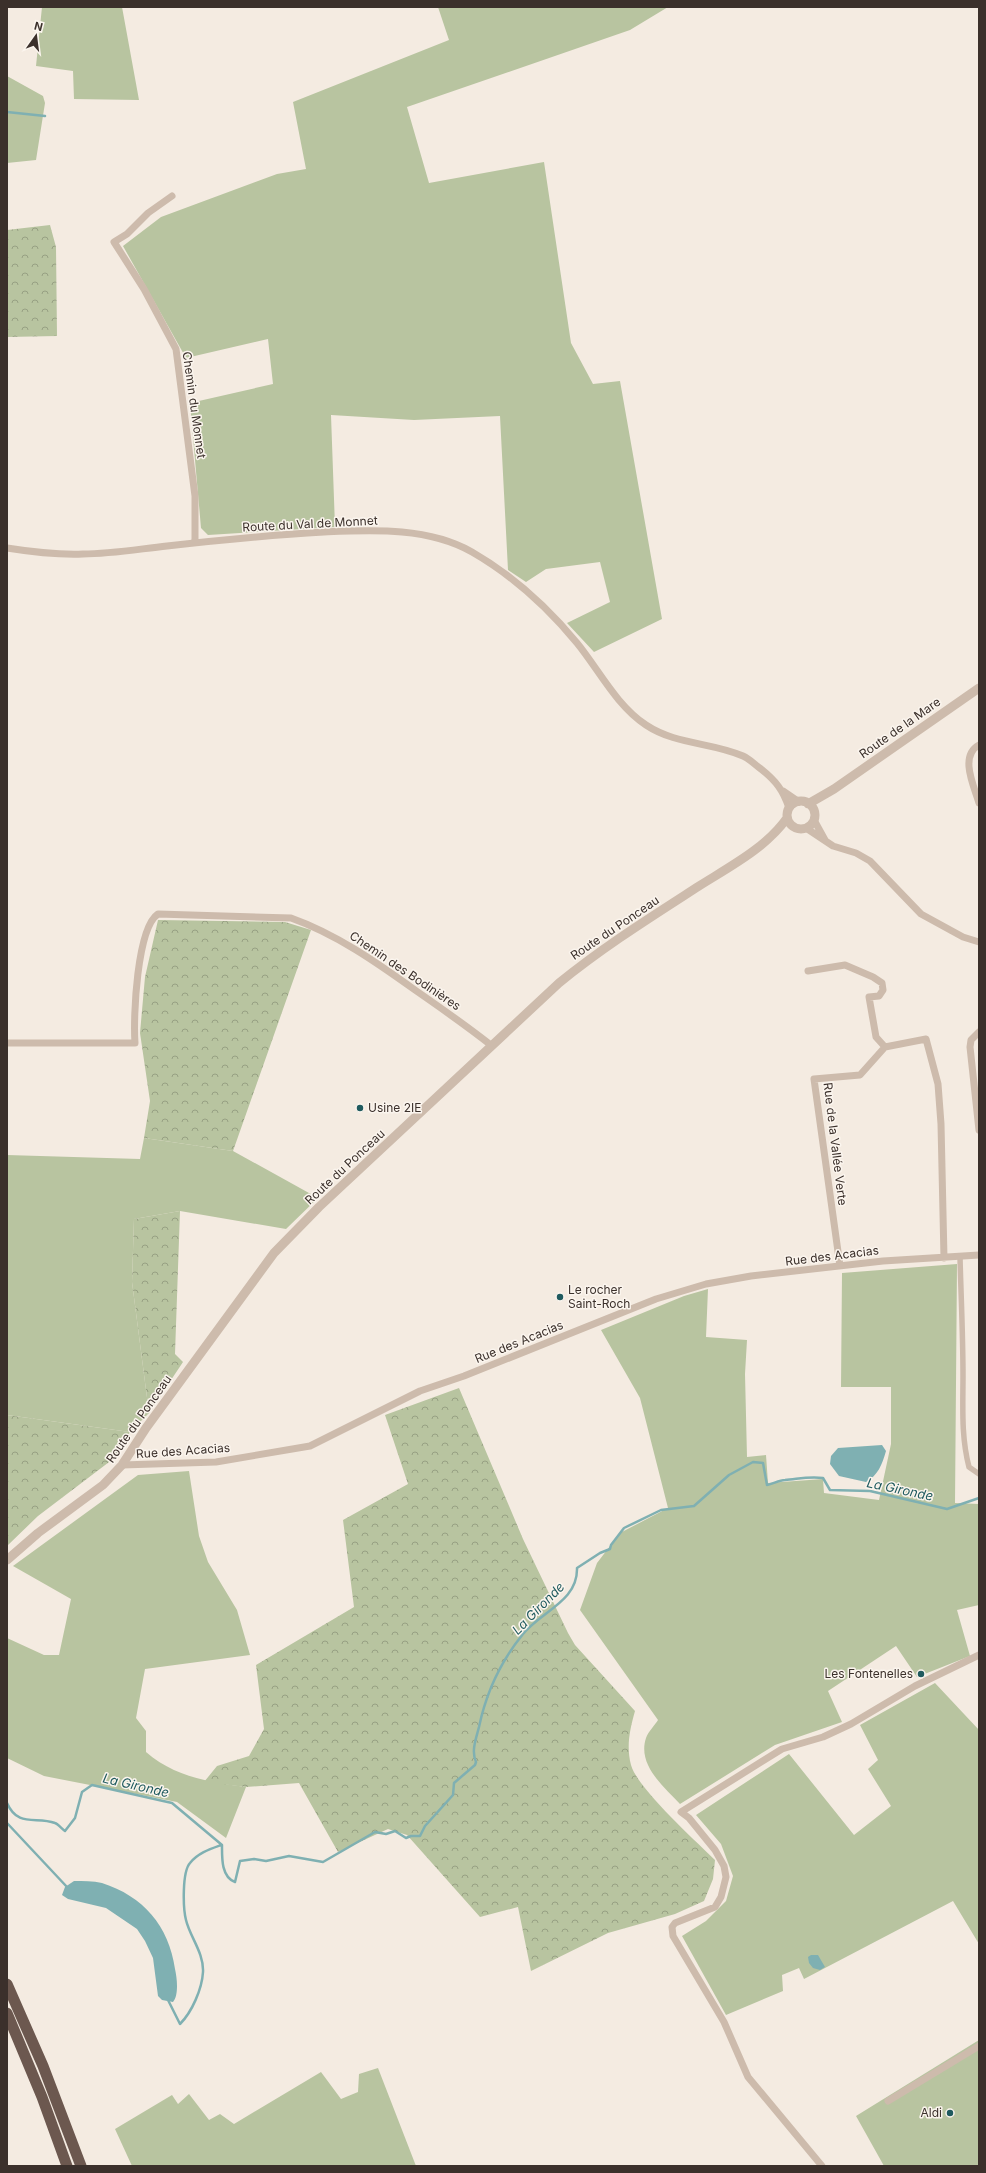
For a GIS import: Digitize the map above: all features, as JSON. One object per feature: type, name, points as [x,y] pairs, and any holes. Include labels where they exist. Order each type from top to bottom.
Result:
[{"type":"highway","points":[[7,1984],[43,2066],[81,2166]]},
{"type":"highway","points":[[7,2013],[42,2097],[67,2166]]},
{"type":"street","name":"Chemin du Monnet","points":[[172,196],[148,213],[127,234],[114,242],[144,288],[176,349],[195,496],[195,543]]},
{"type":"street","name":"Route du Val de Monnet","points":[[7,548],[43,553],[84,554],[260,535],[380,531],[433,537],[452,543],[471,551],[497,567],[546,610],[576,642],[627,710],[647,725],[675,738],[726,750],[746,757],[777,782],[783,791],[789,808]]},
{"type":"street","name":"Route de la Mare","points":[[812,812],[834,789],[979,688]]},
{"type":"street","points":[[979,745],[971,750],[968,762],[979,803]]},
{"type":"street","name":"Route du Val de Monnet","points":[[783,791],[798,802]]},
{"type":"street","points":[[826,842],[812,812],[798,802],[789,808],[787,818],[794,827],[806,828],[826,842],[833,846],[856,852],[870,861],[921,914],[963,937],[979,942]]},
{"type":"street","points":[[806,828],[812,812]]},
{"type":"street","name":"Route du Ponceau","points":[[775,834],[787,818]]},
{"type":"street","name":"Route du Ponceau","points":[[7,1560],[38,1533],[103,1485],[122,1465],[151,1422],[274,1253],[319,1207],[559,983],[596,953],[733,864],[775,834],[794,827]]},
{"type":"street","name":"Chemin des Bodinières","points":[[7,1043],[136,1043],[134,1013],[142,953],[154,917],[158,914],[177,913],[291,918],[307,924],[373,960],[473,1030],[492,1046]]},
{"type":"street","points":[[808,971],[845,965],[873,976],[882,983],[883,990],[879,996],[869,997],[876,1037],[885,1047],[926,1039],[938,1084],[941,1124],[944,1258]]},
{"type":"street","points":[[979,1032],[971,1040],[970,1047],[979,1130]]},
{"type":"street","name":"Rue de la Vallée Verte","points":[[840,1266],[814,1079],[860,1075],[885,1047]]},
{"type":"street","name":"Rue des Acacias","points":[[122,1465],[216,1462],[310,1446],[420,1391],[464,1376],[682,1290],[706,1284],[751,1276],[883,1261],[979,1255]]},
{"type":"street","points":[[960,1257],[963,1376],[961,1418],[965,1452],[969,1467],[979,1474]]},
{"type":"street","points":[[822,2166],[748,2077],[724,2022],[672,1936],[672,1927],[675,1923],[715,1907],[721,1897],[726,1878],[724,1866],[715,1850],[689,1818],[681,1812],[782,1749],[823,1737],[850,1724],[914,1686],[979,1655]]},
{"type":"street","points":[[888,2102],[979,2046]]},
{"type":"green space","points":[[42,7],[122,7],[139,100],[74,99],[73,71],[36,66]]},
{"type":"green space","points":[[438,7],[668,7],[630,30],[407,107],[429,183],[544,162],[571,343],[593,384],[620,381],[662,619],[594,652],[567,623],[610,602],[600,562],[546,569],[526,582],[508,570],[500,416],[414,420],[331,415],[335,527],[208,535],[201,528],[190,403],[273,384],[268,339],[186,358],[123,246],[161,217],[277,174],[306,169],[293,102],[449,40]]},
{"type":"green space","points":[[7,76],[43,96],[45,103],[36,160],[7,163]]},
{"type":"green space","points":[[50,225],[56,247],[57,336],[7,337],[7,230]]},
{"type":"green space","points":[[158,920],[285,922],[311,930],[233,1151],[144,1138],[150,1101],[140,1033],[145,977]]},
{"type":"green space","points":[[144,1138],[233,1151],[318,1198],[286,1229],[180,1211],[134,1219],[132,1282],[149,1413],[130,1432],[7,1415],[7,1155],[140,1159]]},
{"type":"green space","points":[[180,1211],[175,1354],[183,1362],[149,1413],[132,1282],[134,1219]]},
{"type":"green space","points":[[957,1264],[955,1503],[979,1504],[979,1605],[957,1610],[970,1656],[917,1677],[896,1646],[828,1691],[842,1722],[775,1745],[680,1804],[654,1775],[645,1757],[644,1748],[646,1738],[658,1720],[580,1610],[597,1563],[620,1533],[668,1508],[640,1398],[601,1330],[684,1296],[708,1289],[706,1337],[747,1340],[745,1374],[747,1457],[766,1455],[768,1483],[823,1479],[824,1493],[879,1500],[891,1444],[891,1387],[841,1387],[842,1273]]},
{"type":"green space","points":[[459,1388],[523,1539],[568,1633],[575,1645],[635,1711],[630,1731],[629,1751],[631,1765],[636,1775],[644,1787],[668,1814],[715,1860],[713,1879],[704,1901],[675,1914],[608,1933],[531,1971],[518,1907],[480,1917],[407,1835],[388,1829],[338,1852],[299,1783],[246,1787],[204,1782],[217,1766],[249,1756],[264,1729],[256,1665],[354,1607],[343,1520],[408,1484],[385,1415]]},
{"type":"green space","points":[[7,1415],[130,1432],[117,1456],[38,1516],[7,1546]]},
{"type":"green space","points":[[189,1471],[199,1536],[208,1562],[237,1610],[250,1655],[145,1669],[136,1718],[146,1731],[146,1752],[157,1760],[181,1773],[193,1777],[246,1787],[226,1838],[177,1802],[44,1776],[7,1758],[7,1638],[44,1655],[59,1655],[71,1599],[13,1566],[138,1475]]},
{"type":"green space","points":[[935,1683],[979,1730],[979,1944],[953,1901],[804,1979],[799,1968],[782,1975],[783,1991],[726,2015],[682,1936],[706,1921],[726,1901],[733,1876],[721,1844],[696,1815],[789,1754],[854,1835],[891,1806],[868,1769],[878,1760],[860,1725]]},
{"type":"green space","points":[[979,2040],[979,2166],[884,2166],[856,2116]]},
{"type":"green space","points":[[378,2068],[416,2166],[132,2166],[115,2129],[172,2095],[178,2104],[189,2094],[209,2120],[220,2114],[234,2124],[321,2072],[341,2099],[358,2092],[359,2074]]},
{"type":"water","points":[[882,1445],[886,1451],[881,1465],[877,1473],[866,1482],[839,1476],[830,1464],[831,1456],[838,1448]]},
{"type":"water","points":[[74,1881],[99,1882],[117,1889],[130,1896],[152,1915],[167,1939],[172,1953],[177,1986],[175,1999],[173,2002],[162,2000],[158,1996],[153,1958],[145,1941],[137,1929],[106,1908],[68,1899],[62,1895],[65,1887]]},
{"type":"water","points":[[811,1955],[818,1955],[825,1967],[820,1970],[813,1968],[809,1963],[808,1957]]},
{"type":"waterway","points":[[7,112],[45,116]]},
{"type":"waterway","name":"La Gironde","points":[[7,1803],[11,1811],[16,1816],[28,1820],[48,1821],[55,1823],[65,1831],[75,1818],[82,1792],[92,1785],[172,1803],[222,1845],[223,1866],[227,1876],[235,1882],[240,1861],[254,1859],[266,1861],[289,1856],[323,1862],[375,1832],[386,1834],[395,1831],[406,1838],[411,1836],[420,1836],[425,1826],[453,1795],[454,1783],[475,1765],[474,1745],[482,1714],[495,1678],[515,1644],[531,1626],[558,1605],[572,1589],[576,1579],[577,1568],[600,1553],[610,1549],[611,1545],[624,1528],[661,1510],[694,1506],[729,1475],[753,1462],[763,1463],[767,1485],[783,1480],[818,1477],[823,1478],[830,1490],[870,1491],[947,1509],[979,1498]]},
{"type":"waterway","points":[[7,1823],[67,1887]]},
{"type":"waterway","points":[[168,2000],[180,2024],[189,2013],[196,2000],[201,1986],[203,1972],[201,1958],[188,1926],[185,1914],[184,1882],[187,1868],[190,1863],[204,1852],[221,1845]]},
{"type":"place","name":"Usine 2IE","points":[[360,1108]]},
{"type":"place","name":"Le rocher Saint-Roch","points":[[560,1297]]},
{"type":"place","name":"Les Fontenelles","points":[[921,1674]]},
{"type":"place","name":"Aldi","points":[[950,2113]]}]
